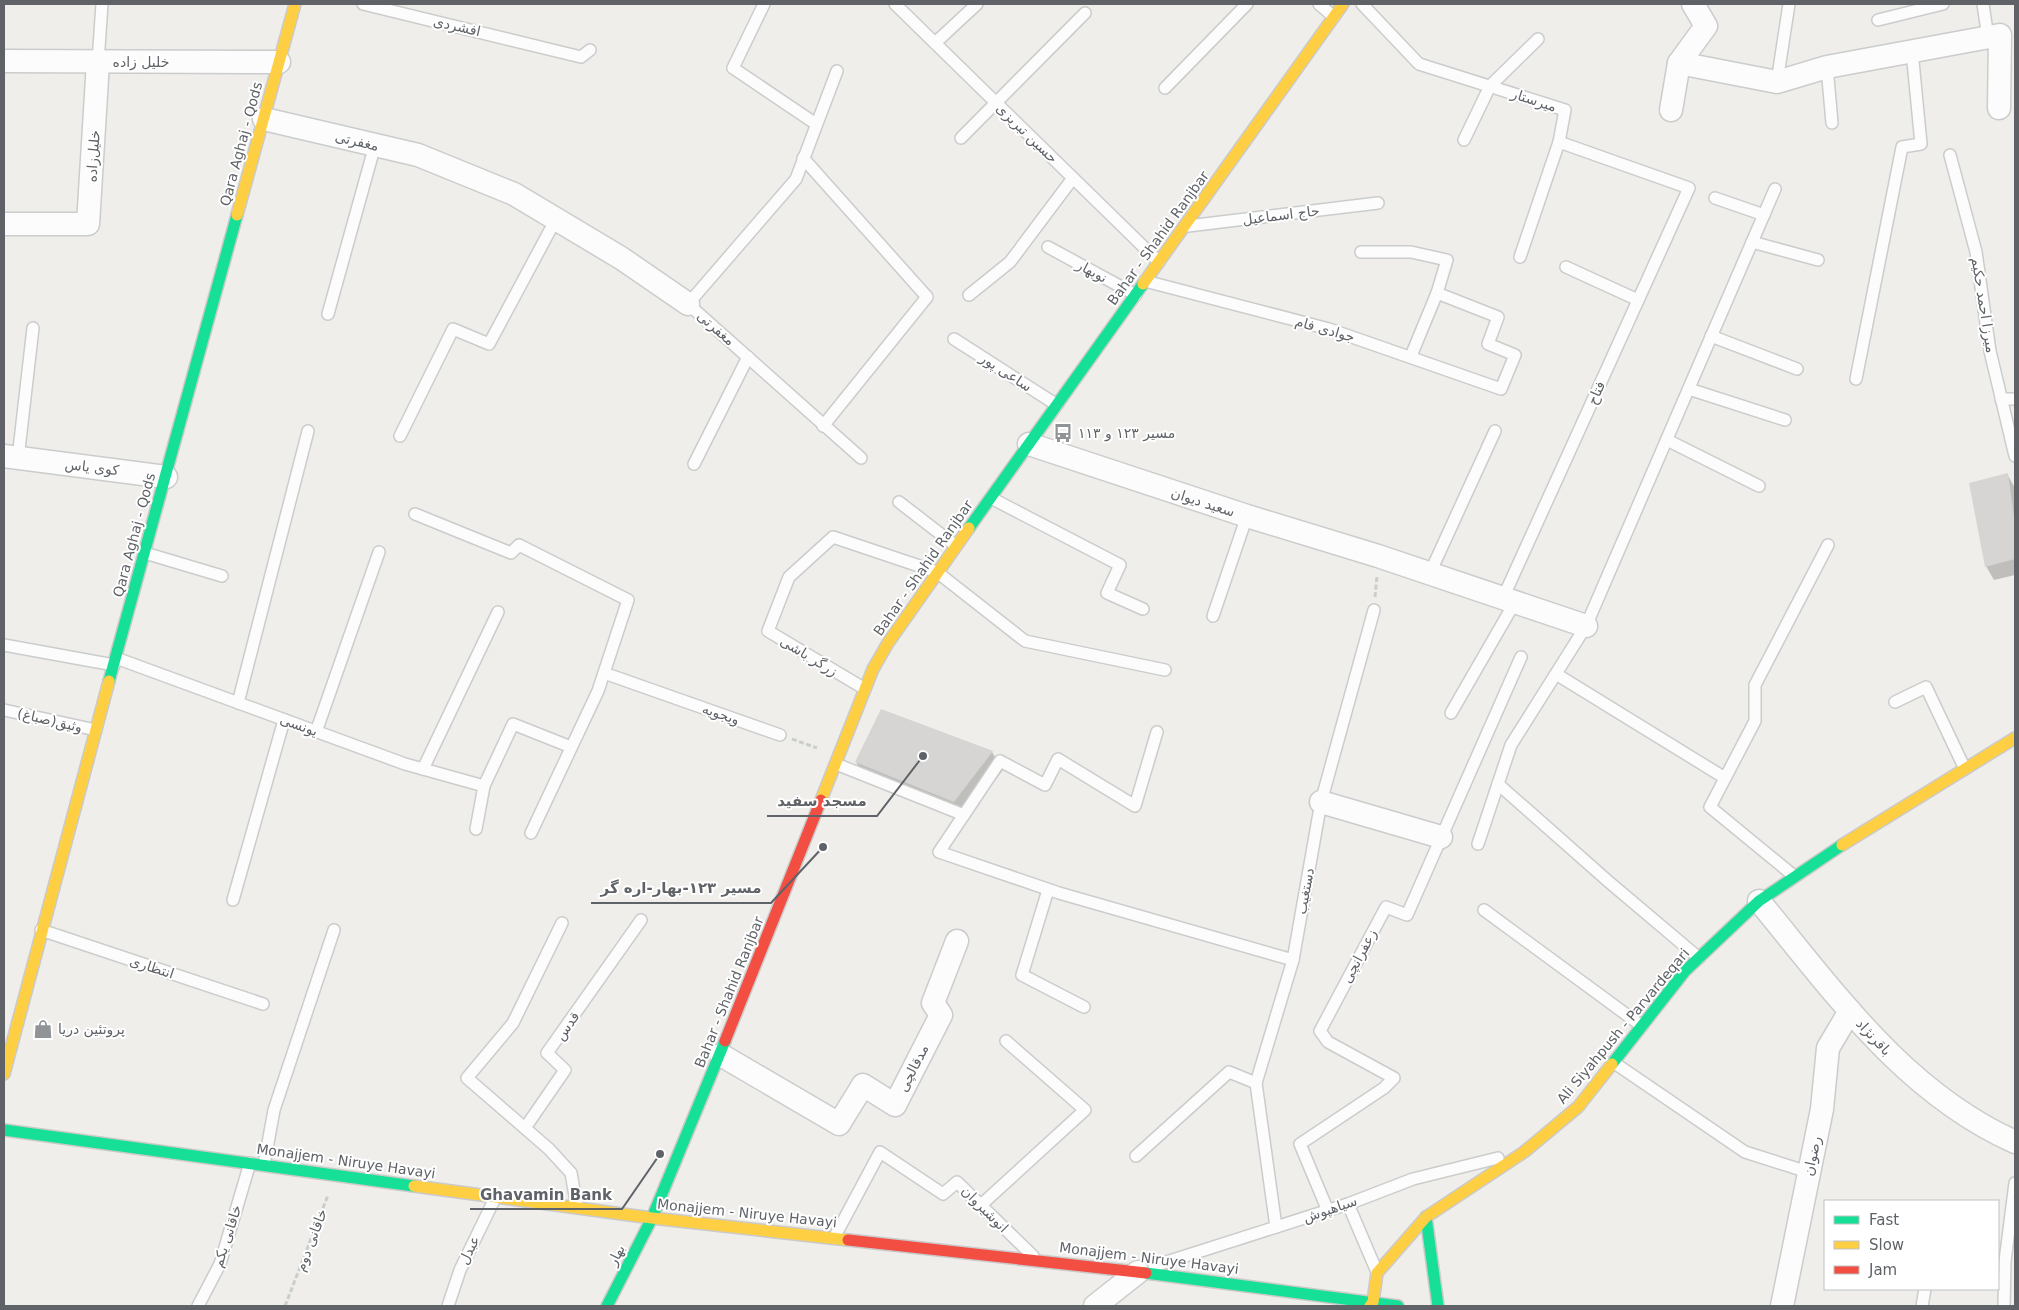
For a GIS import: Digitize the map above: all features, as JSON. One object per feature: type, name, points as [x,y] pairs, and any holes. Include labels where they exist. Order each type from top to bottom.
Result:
[{"type":"main road","name":"Qara Aghaj - Qods","points":[[4,1074],[41,930],[295,4]]},
{"type":"main road","name":"Bahar - Shahid Ranjbar","points":[[652,1218],[721,1055],[873,669],[888,643],[937,572],[1343,4]]},
{"type":"main road","name":"Ali Siyahpush - Parvardeqari","points":[[1377,1273],[1426,1217],[1524,1152],[1578,1107],[1684,971],[1759,901],[1809,865],[2015,738]]},
{"type":"main road","name":"Monajjem - Niruye Havayi","points":[[4,1130],[652,1218],[1037,1260],[1398,1306]]},
{"type":"main road","points":[[1426,1217],[1438,1306]]},
{"type":"main road","name":"بهار","points":[[606,1306],[652,1218]]},
{"type":"main road","points":[[1371,1304],[1377,1273]]},
{"type":"main road","points":[[1280,1290],[1290,1306]]},
{"type":"street","points":[[1672,110],[1679,63],[1706,26],[1693,4]]},
{"type":"street","points":[[1679,63],[1777,82],[1827,67],[2000,35],[1999,108]]},
{"type":"street","name":"خلیل زاده","points":[[4,62],[279,62]]},
{"type":"street","name":"خلیل‌زاده","points":[[4,224],[88,224],[98,62]]},
{"type":"street","name":"مغفرتی","points":[[264,119],[418,155],[514,194],[621,258],[688,304]]},
{"type":"street","name":"سعید دیوان","points":[[1029,444],[1247,516],[1378,556],[1586,626]]},
{"type":"street","name":"کوی یاس","points":[[11,457],[166,476]]},
{"type":"street","points":[[1321,802],[1441,838]]},
{"type":"street","name":"باقرنژاد","points":[[1759,901],[1876,1042],[1936,1096],[1987,1130],[2015,1142]]},
{"type":"street","name":"مدقالچی","points":[[721,1055],[839,1124],[863,1085],[894,1105],[941,1015],[933,1003],[957,941]]},
{"type":"street","name":"رضوان","points":[[1782,1306],[1822,1108],[1828,1048],[1850,1011]]},
{"type":"street","points":[[1095,1306],[1138,1272]]},
{"type":"lane","name":"خلیل‌زاده","points":[[98,62],[102,4]]},
{"type":"lane","name":"افشردی","points":[[363,4],[581,57],[590,50]]},
{"type":"lane","points":[[764,4],[733,68],[816,124]]},
{"type":"lane","name":"حسین تبریزی","points":[[895,4],[1159,262]]},
{"type":"lane","points":[[935,43],[977,4]]},
{"type":"lane","points":[[1165,88],[1247,4]]},
{"type":"lane","points":[[1319,4],[1334,17]]},
{"type":"lane","name":"میرستار","points":[[1362,4],[1419,64],[1565,110],[1559,142]]},
{"type":"lane","points":[[1777,82],[1789,4]]},
{"type":"lane","points":[[1878,20],[1943,4]]},
{"type":"lane","points":[[1983,4],[1988,38]]},
{"type":"lane","points":[[961,138],[997,104],[1085,13]]},
{"type":"lane","points":[[1464,140],[1490,86],[1538,38]]},
{"type":"lane","points":[[1856,379],[1902,147],[1921,144],[1912,51]]},
{"type":"lane","points":[[1827,67],[1832,123]]},
{"type":"lane","points":[[688,304],[796,179],[837,72]]},
{"type":"lane","points":[[1520,258],[1559,142]]},
{"type":"lane","name":"فتاح","points":[[1451,714],[1509,600],[1638,300],[1689,188],[1559,142]]},
{"type":"lane","points":[[328,314],[375,145]]},
{"type":"lane","name":"میرزا احمد حکیم","points":[[1950,155],[1976,252],[1990,351],[2015,456]]},
{"type":"lane","points":[[803,158],[927,297],[823,426]]},
{"type":"lane","points":[[969,295],[1010,262],[1072,178]]},
{"type":"lane","points":[[1478,844],[1511,745],[1586,626],[1775,189]]},
{"type":"lane","points":[[1715,198],[1764,215]]},
{"type":"lane","name":"حاج اسماعیل","points":[[1185,226],[1378,203]]},
{"type":"lane","points":[[400,436],[453,329],[489,344],[556,219]]},
{"type":"lane","points":[[1752,242],[1818,260]]},
{"type":"lane","name":"نوبهار","points":[[1048,248],[1136,295]]},
{"type":"lane","points":[[1360,252],[1411,252],[1447,260],[1437,293],[1411,356]]},
{"type":"lane","points":[[1566,267],[1638,300]]},
{"type":"lane","name":"جوادی فام","points":[[1146,281],[1329,329],[1411,356],[1501,389],[1515,355],[1488,344],[1498,317],[1437,293]]},
{"type":"lane","name":"مغفرتی","points":[[688,304],[861,458]]},
{"type":"lane","name":"کوی یاس","points":[[11,457],[32,328]]},
{"type":"lane","points":[[1712,336],[1797,369]]},
{"type":"lane","name":"ساعی پور","points":[[954,339],[1057,405]]},
{"type":"lane","points":[[694,464],[748,357]]},
{"type":"lane","points":[[1689,389],[1785,420]]},
{"type":"lane","points":[[2001,399],[2015,399]]},
{"type":"lane","points":[[238,703],[308,431]]},
{"type":"lane","points":[[1430,573],[1495,431]]},
{"type":"lane","points":[[1667,440],[1759,486]]},
{"type":"lane","points":[[991,498],[1120,565],[1107,593],[1143,609]]},
{"type":"lane","points":[[899,502],[956,546]]},
{"type":"lane","points":[[415,514],[511,553],[519,545],[628,600],[604,672],[531,833]]},
{"type":"lane","points":[[1213,616],[1247,516]]},
{"type":"lane","name":"زرگر باشی","points":[[865,689],[768,631],[789,577],[832,537],[937,572]]},
{"type":"lane","points":[[1794,876],[1710,807],[1755,721],[1755,685],[1828,545]]},
{"type":"lane","points":[[316,732],[379,552]]},
{"type":"lane","points":[[145,553],[222,576]]},
{"type":"lane","points":[[937,572],[1025,641],[1165,670]]},
{"type":"lane","name":"دستغیب","points":[[1276,1227],[1256,1083],[1293,960],[1321,802],[1374,610]]},
{"type":"lane","points":[[423,769],[498,612]]},
{"type":"lane","name":"یونسی","points":[[4,645],[115,661],[423,769],[484,786]]},
{"type":"lane","name":"زعفرانچی","points":[[1328,1210],[1300,1144],[1384,1088],[1394,1078],[1328,1042],[1320,1031],[1386,907],[1407,914],[1521,657]]},
{"type":"lane","name":"ویجویه","points":[[604,672],[780,734]]},
{"type":"lane","points":[[1556,674],[1725,778]]},
{"type":"lane","points":[[1895,702],[1926,687],[1965,769]]},
{"type":"lane","name":"وثیق(صباغ)","points":[[4,710],[96,730]]},
{"type":"lane","points":[[233,900],[284,720]]},
{"type":"lane","points":[[476,829],[484,786],[513,724],[571,747]]},
{"type":"lane","points":[[1157,732],[1135,806],[1058,758],[1045,785],[1000,761],[939,852],[1048,890],[1293,960]]},
{"type":"lane","points":[[837,760],[964,815]]},
{"type":"lane","points":[[1498,784],[1699,958]]},
{"type":"lane","points":[[1048,890],[1022,975],[1084,1007]]},
{"type":"lane","points":[[1484,910],[1642,1026]]},
{"type":"lane","name":"قدس","points":[[525,1128],[565,1070],[547,1053],[641,920]]},
{"type":"lane","points":[[562,923],[512,1023],[466,1078],[549,1148],[571,1173],[577,1207]]},
{"type":"lane","name":"انتظاری","points":[[41,930],[264,1004]]},
{"type":"lane","points":[[264,1165],[274,1110],[334,930]]},
{"type":"lane","points":[[981,1205],[1085,1110],[1006,1041]]},
{"type":"lane","points":[[1613,1062],[1744,1152],[1808,1172]]},
{"type":"lane","points":[[1136,1156],[1229,1072],[1256,1083]]},
{"type":"lane","name":"انوشیروان","points":[[834,1238],[880,1152],[943,1194],[958,1182],[1037,1260]]},
{"type":"lane","name":"سیاهپوش","points":[[1138,1272],[1348,1204],[1413,1179],[1524,1152]]},
{"type":"lane","name":"خاقانی یکم","points":[[198,1306],[220,1264],[250,1163]]},
{"type":"lane","points":[[2004,1306],[2005,1261],[2015,1183]]},
{"type":"lane","name":"عبدل","points":[[448,1306],[460,1270],[496,1196]]},
{"type":"lane","points":[[1348,1204],[1377,1273]]},
{"type":"lane","points":[[1922,1306],[1925,1290]]},
{"type":"path","points":[[1374,610],[1378,556]]},
{"type":"path","points":[[780,734],[837,760]]},
{"type":"path","name":"خاقانی دوم","points":[[285,1306],[336,1175]]},
{"type":"building","points":[[2008,473],[2015,524],[2015,559],[1985,567],[1969,483]]},
{"type":"building","points":[[881,709],[993,751],[954,802],[855,762]]},
{"type":"traffic: fast","points":[[109,681],[237,215]]},
{"type":"traffic: fast","points":[[969,528],[1143,284]]},
{"type":"traffic: fast","points":[[1612,1064],[1685,971],[1759,901],[1842,845]]},
{"type":"traffic: fast","points":[[607,1306],[652,1218],[725,1041]]},
{"type":"traffic: fast","points":[[4,1130],[414,1186]]},
{"type":"traffic: fast","points":[[1426,1217],[1438,1306]]},
{"type":"traffic: fast","points":[[1146,1273],[1398,1306]]},
{"type":"traffic: slow","points":[[237,215],[295,4]]},
{"type":"traffic: slow","points":[[1143,284],[1343,4]]},
{"type":"traffic: slow","points":[[821,800],[873,669],[888,643],[969,528]]},
{"type":"traffic: slow","points":[[4,1074],[109,681]]},
{"type":"traffic: slow","points":[[1842,845],[2015,738]]},
{"type":"traffic: slow","points":[[1370,1306],[1373,1302],[1377,1273],[1426,1217],[1524,1152],[1578,1107],[1612,1064]]},
{"type":"traffic: slow","points":[[414,1186],[652,1218],[848,1240]]},
{"type":"traffic: jam","points":[[725,1041],[821,800]]},
{"type":"traffic: jam","points":[[848,1240],[1146,1273]]},
{"type":"place","name":"مسیر ۱۲۳ و ۱۱۳","points":[[1063,433]]},
{"type":"place","name":"مسجد سفید","points":[[923,756]]},
{"type":"place","name":"مسیر ۱۲۳-بهار-اره گر","points":[[823,847]]},
{"type":"place","name":"پروتئین دریا","points":[[43,1029]]},
{"type":"place","name":"Ghavamin Bank","points":[[660,1154]]}]
